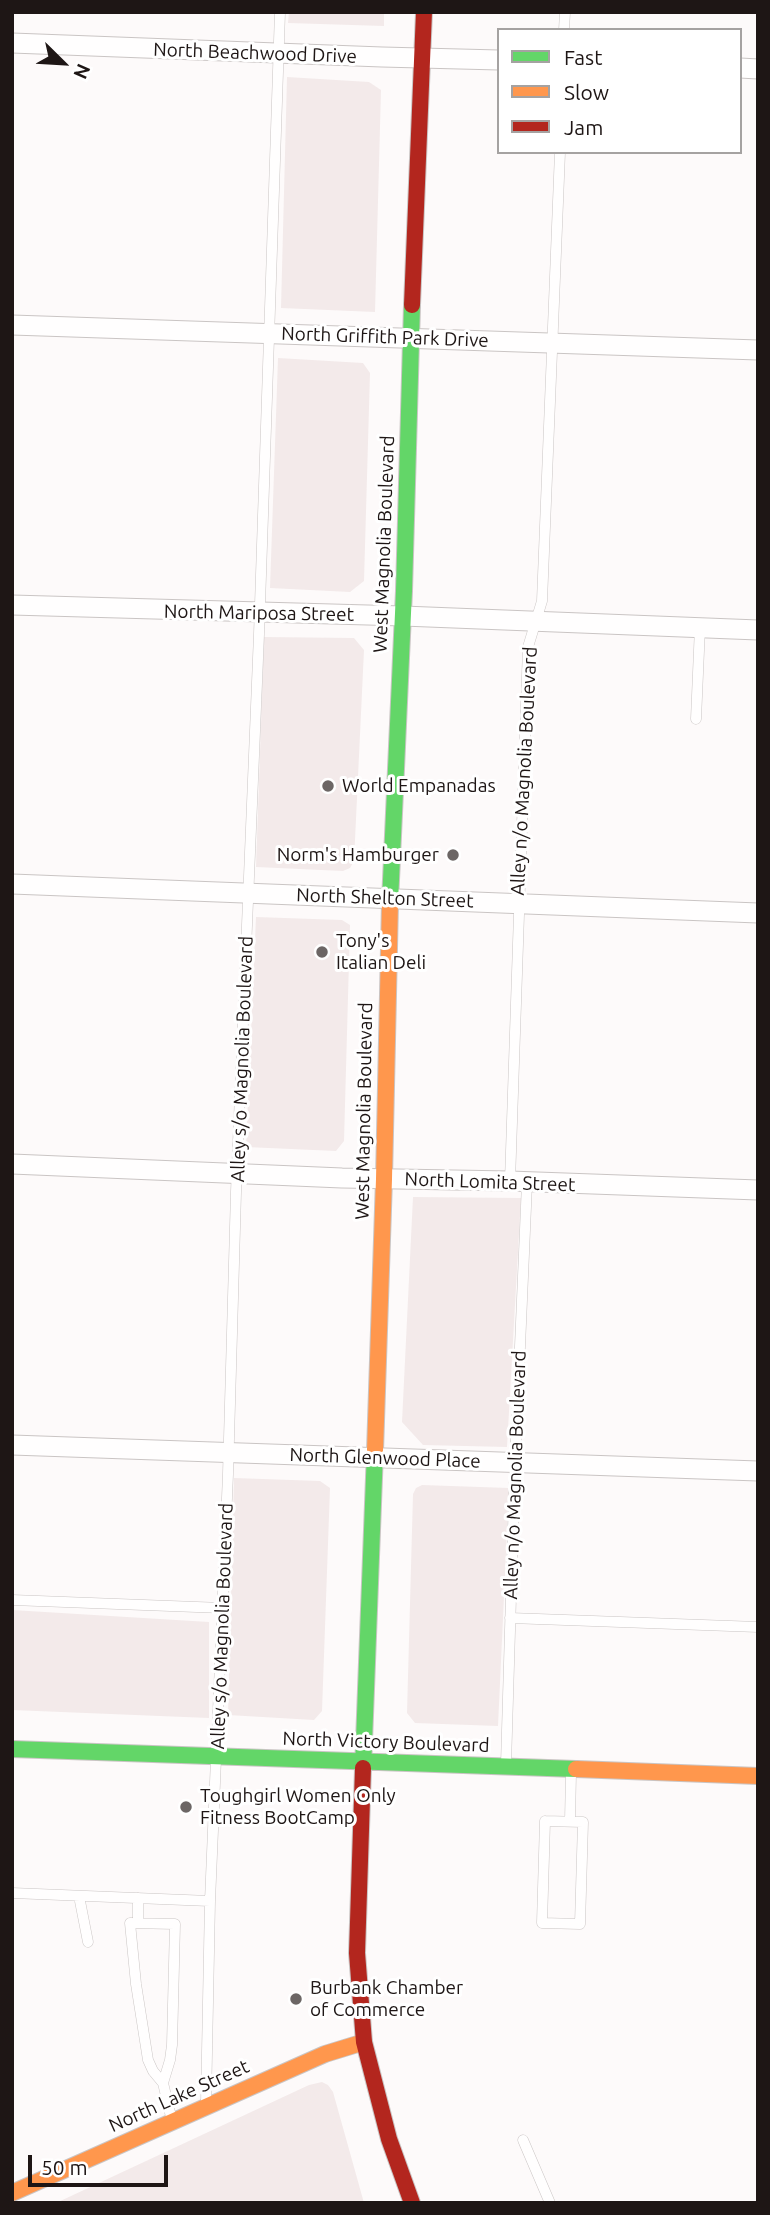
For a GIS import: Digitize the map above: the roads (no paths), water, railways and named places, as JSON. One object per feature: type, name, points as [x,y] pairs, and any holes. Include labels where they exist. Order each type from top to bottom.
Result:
[{"type":"main road","name":"West Magnolia Boulevard","points":[[412,2203],[389,2140],[364,2042],[357,1954],[384,1179],[390,899],[424,12]]},
{"type":"main road","name":"North Victory Boulevard","points":[[12,1749],[758,1776]]},
{"type":"main road","name":"North Lake Street","points":[[12,2193],[325,2053],[364,2042]]},
{"type":"street","name":"North Beachwood Drive","points":[[12,43],[497,60]]},
{"type":"street","name":"North Griffith Park Drive","points":[[12,324],[758,350]]},
{"type":"street","name":"North Mariposa Street","points":[[12,605],[758,630]]},
{"type":"street","name":"North Shelton Street","points":[[12,884],[758,912]]},
{"type":"street","name":"North Lomita Street","points":[[12,1164],[758,1191]]},
{"type":"street","name":"North Glenwood Place","points":[[12,1445],[758,1471]]},
{"type":"lane","name":"Alley s/o Magnolia Boulevard","points":[[206,2106],[210,1901],[229,1452],[281,12]]},
{"type":"lane","name":"Alley n/o Magnolia Boulevard","points":[[506,1768],[515,1463],[519,1182],[518,903],[528,647],[542,601],[560,154]]},
{"type":"lane","points":[[696,719],[700,627]]},
{"type":"lane","points":[[12,1600],[223,1608]]},
{"type":"lane","points":[[510,1618],[758,1627]]},
{"type":"lane","points":[[570,1821],[571,1768]]},
{"type":"lane","points":[[545,1821],[570,1821],[583,1822],[580,1924],[542,1923],[545,1821]]},
{"type":"lane","points":[[12,1893],[210,1901]]},
{"type":"lane","points":[[79,1896],[88,1942]]},
{"type":"lane","points":[[138,1898],[138,1923]]},
{"type":"lane","points":[[163,2083],[173,2036],[175,1924],[130,1923],[148,2060],[163,2083],[172,2121]]},
{"type":"lane","points":[[523,2140],[550,2203]]},
{"type":"place","name":"World Empanadas","points":[[328,786]]},
{"type":"place","name":"Norm's Hamburger","points":[[453,855]]},
{"type":"place","name":"Tony's Italian Deli","points":[[322,952]]},
{"type":"place","name":"Toughgirl Women Only Fitness BootCamp","points":[[186,1807]]},
{"type":"place","name":"Burbank Chamber of Commerce","points":[[296,1999]]}]
